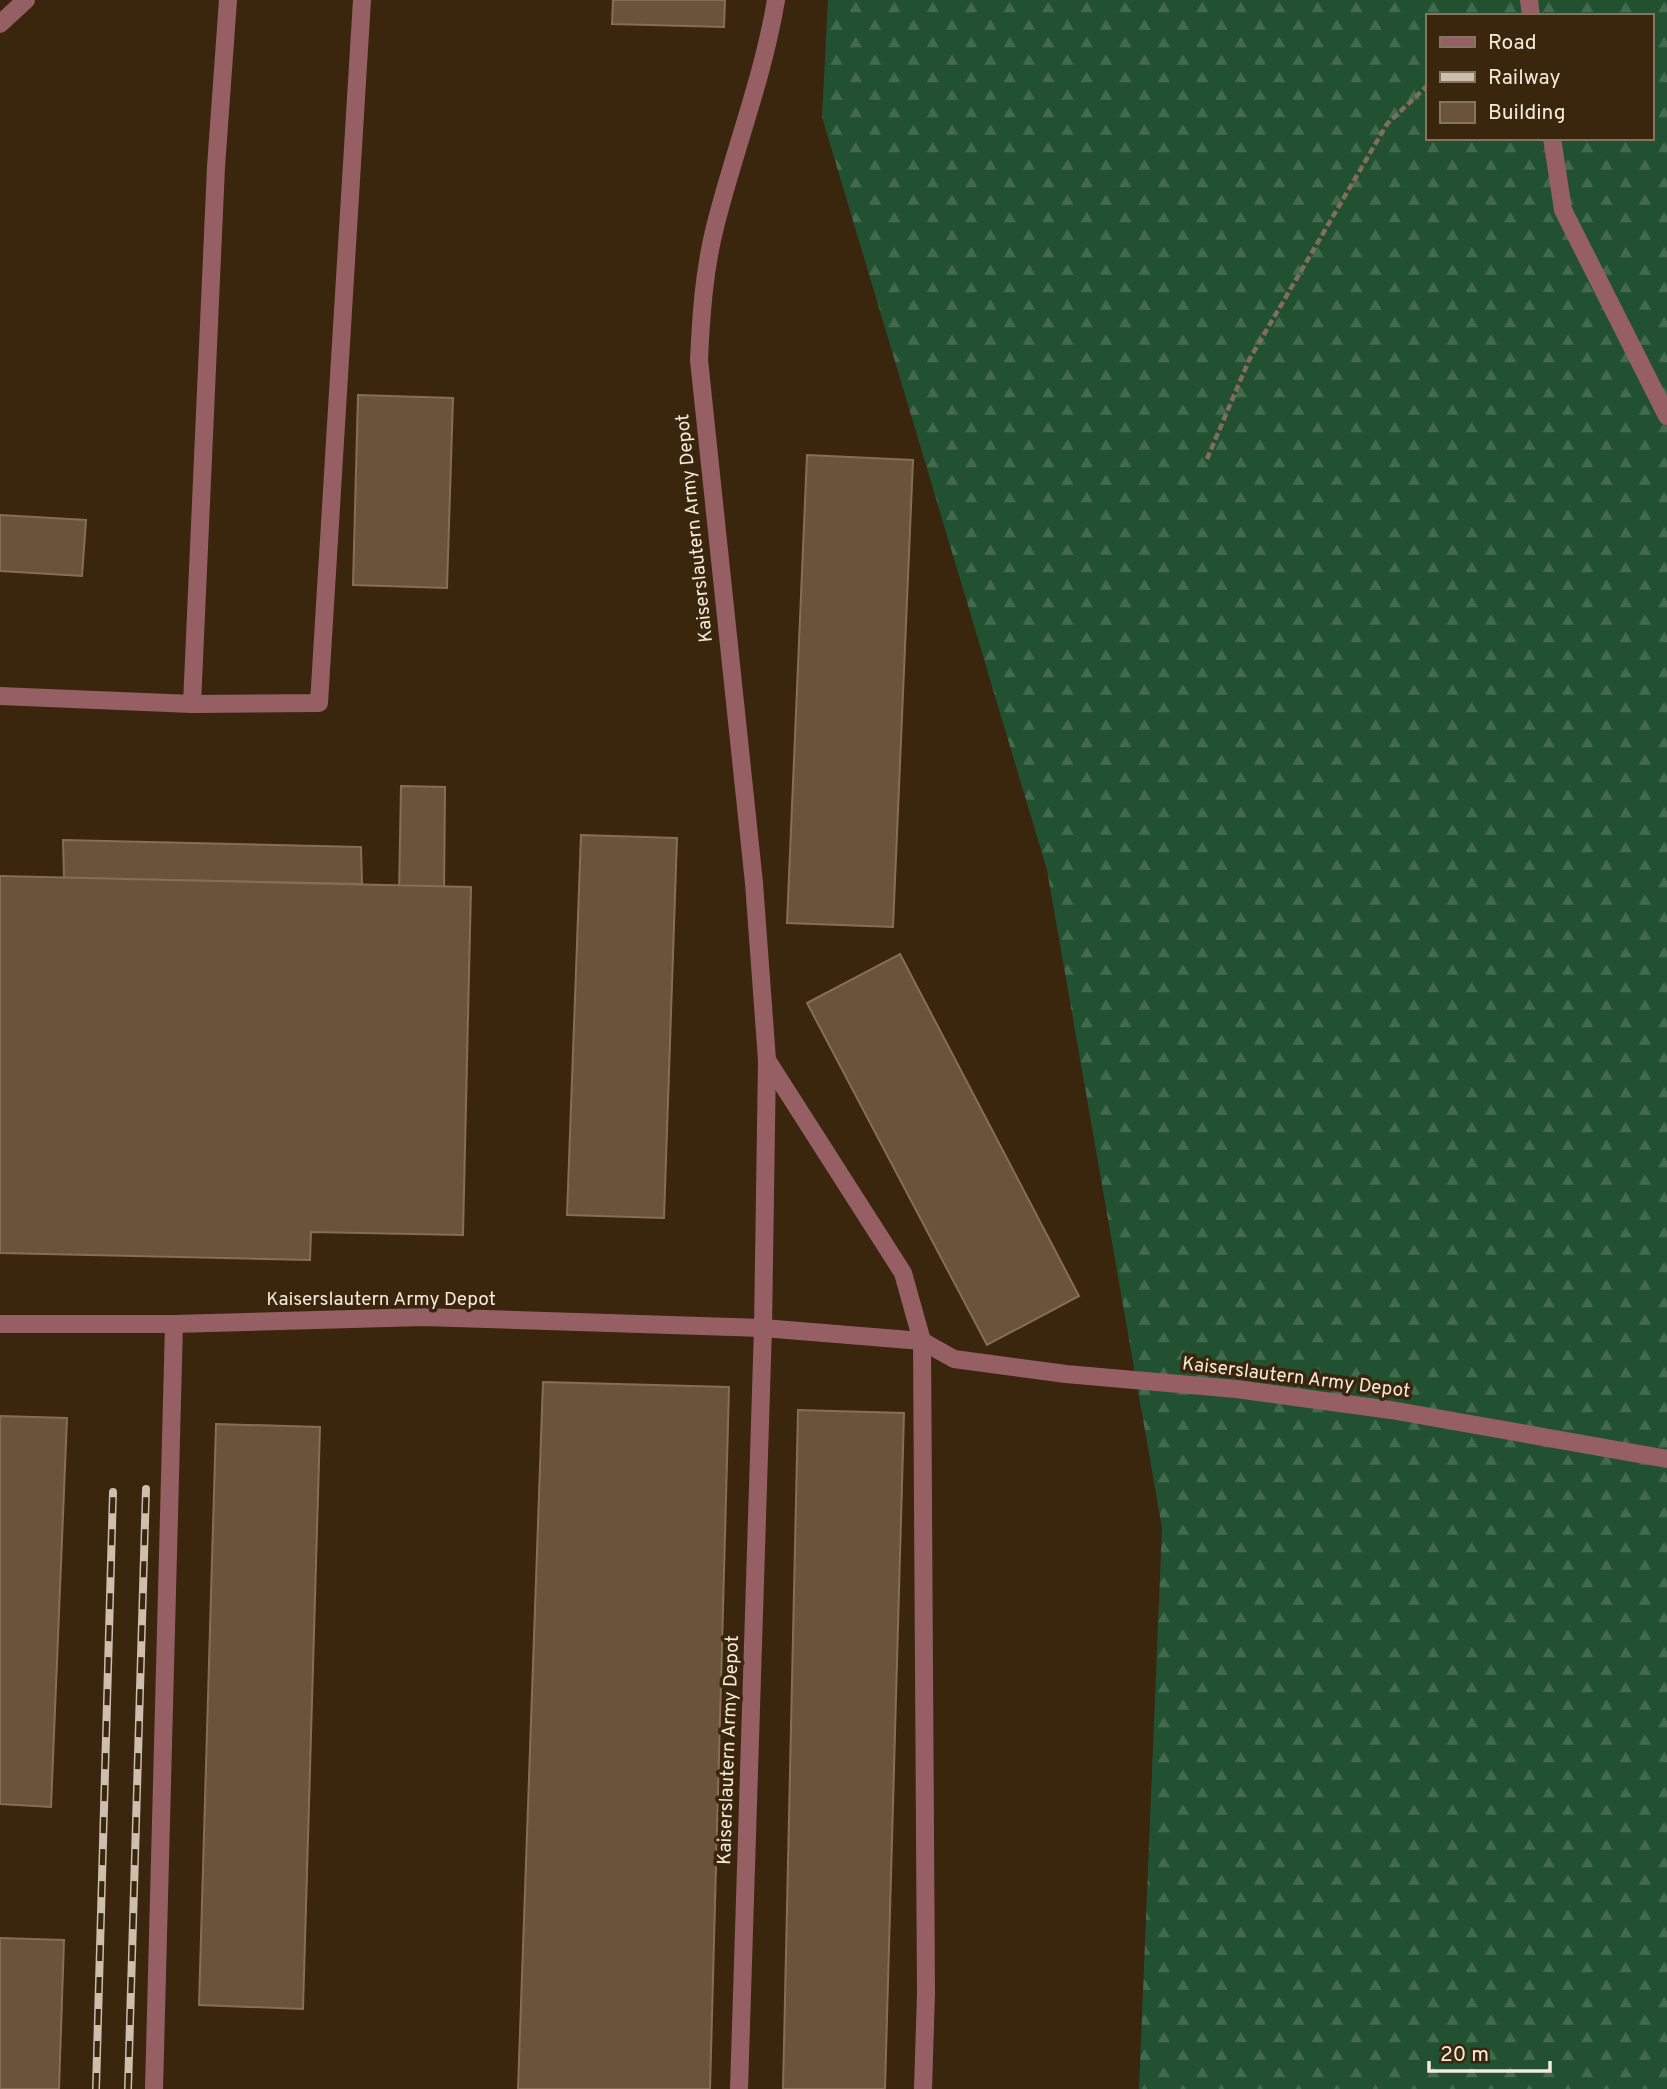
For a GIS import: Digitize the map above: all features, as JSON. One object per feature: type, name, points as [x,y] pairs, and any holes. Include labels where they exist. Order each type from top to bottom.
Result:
[{"type":"lane","points":[[0,24],[26,0]]},
{"type":"lane","points":[[192,704],[215,181],[228,0]]},
{"type":"lane","points":[[0,696],[192,704],[319,703],[362,0]]},
{"type":"lane","name":"Kaiserslautern Army Depot","points":[[739,2089],[763,1328],[767,1060],[754,883],[699,360],[701,306],[714,230],[764,62],[776,0]]},
{"type":"lane","points":[[1552,140],[1563,210],[1667,416]]},
{"type":"lane","name":"Kaiserslautern Army Depot","points":[[767,1060],[903,1273],[922,1341],[926,1993],[923,2089]]},
{"type":"lane","name":"Kaiserslautern Army Depot","points":[[0,1324],[174,1324],[423,1317],[763,1328],[922,1341],[954,1359],[1066,1374],[1236,1389],[1391,1410],[1667,1459]]},
{"type":"lane","points":[[154,2089],[174,1324]]},
{"type":"path","points":[[1207,459],[1249,360],[1387,124],[1426,87]]},
{"type":"green space","points":[[828,0],[1667,0],[1667,2089],[1139,2089],[1162,1528],[1047,870],[822,117]]},
{"type":"building","points":[[613,0],[725,0],[724,27],[612,24]]},
{"type":"building","points":[[358,395],[453,398],[447,588],[353,585]]},
{"type":"building","points":[[807,455],[913,460],[893,927],[787,923]]},
{"type":"building","points":[[0,515],[86,520],[82,576],[0,571]]},
{"type":"building","points":[[401,786],[445,787],[444,895],[399,894]]},
{"type":"building","points":[[581,835],[677,838],[664,1218],[567,1215]]},
{"type":"building","points":[[63,840],[361,847],[362,884],[64,878]]},
{"type":"building","points":[[0,876],[471,887],[463,1235],[311,1232],[310,1260],[0,1253]]},
{"type":"building","points":[[900,954],[1079,1296],[987,1345],[807,1003]]},
{"type":"building","points":[[543,1382],[729,1387],[710,2089],[518,2089]]},
{"type":"building","points":[[798,1410],[904,1413],[885,2089],[783,2089]]},
{"type":"building","points":[[0,1416],[67,1418],[51,1807],[0,1804]]},
{"type":"building","points":[[216,1424],[320,1427],[303,2009],[199,2005]]},
{"type":"building","points":[[0,1938],[64,1940],[59,2089],[0,2089]]},
{"type":"railway","points":[[128,2089],[146,1489]]},
{"type":"railway","points":[[96,2089],[113,1492]]}]
